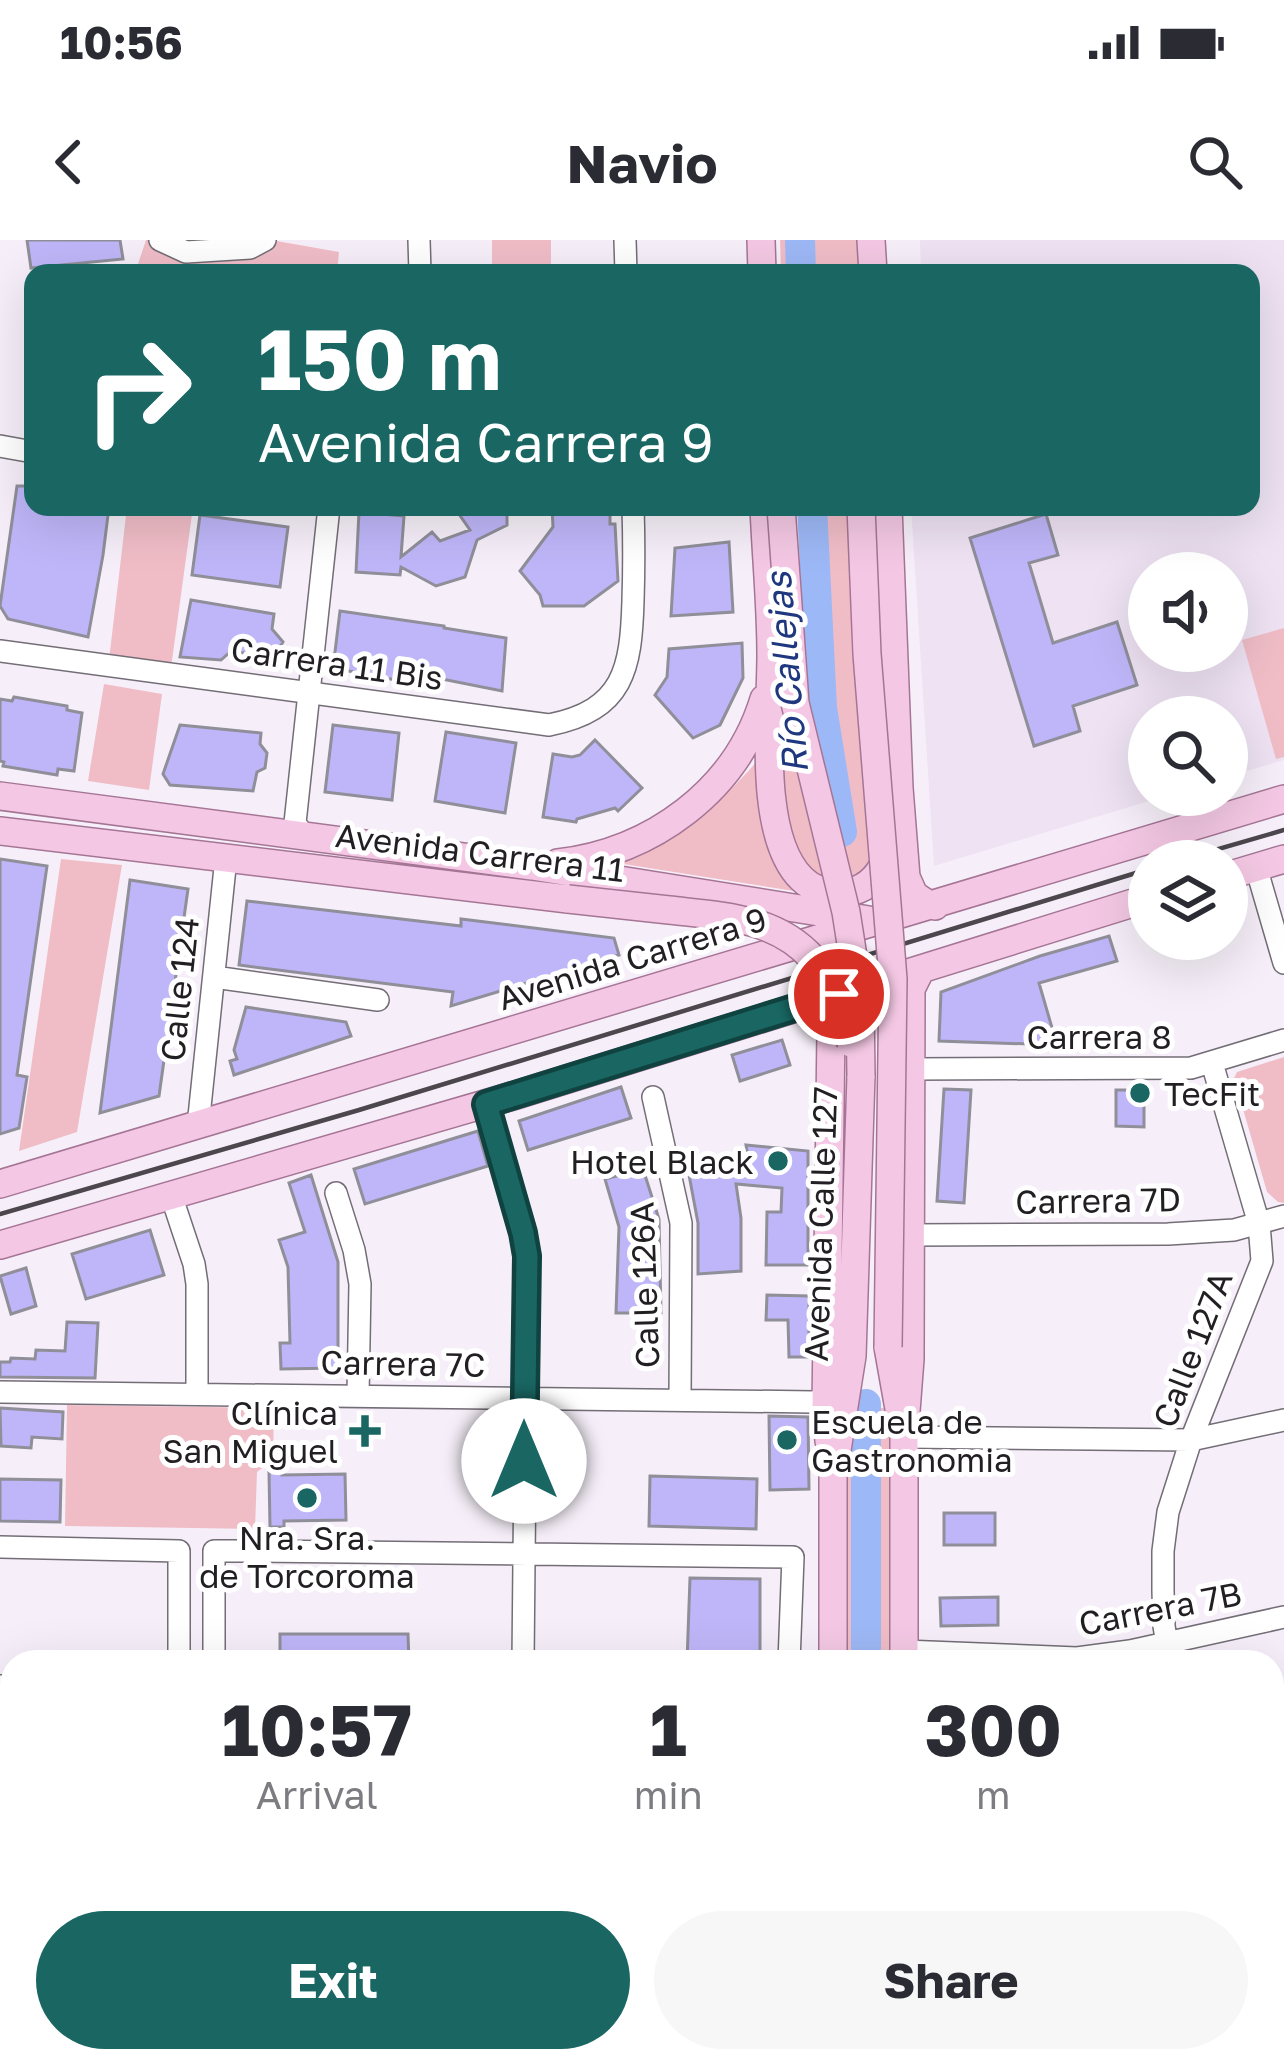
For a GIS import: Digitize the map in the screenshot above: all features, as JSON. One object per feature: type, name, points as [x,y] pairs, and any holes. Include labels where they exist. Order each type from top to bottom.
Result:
[{"type":"main road","points":[[764,516],[772,807],[784,852],[799,877],[820,891],[838,894],[873,880],[889,857],[898,788]]},
{"type":"main road","name":"Avenida Calle 127","points":[[782,516],[800,731],[846,911],[860,1001],[852,1357],[833,1475],[832,1650]]},
{"type":"main road","name":"Avenida Calle 127","points":[[861,516],[868,678],[893,979],[888,1347],[904,1437],[904,1650]]},
{"type":"main road","points":[[888,516],[898,788],[908,883],[919,899],[935,906]]},
{"type":"main road","points":[[532,866],[599,856],[631,845],[688,811],[734,763],[751,734],[771,678]]},
{"type":"main road","name":"Avenida Carrera 11","points":[[0,796],[293,830],[881,922]]},
{"type":"main road","name":"Avenida Carrera 9","points":[[0,1184],[1284,799]]},
{"type":"main road","name":"Avenida Carrera 11","points":[[0,831],[742,918],[772,928],[816,962],[841,1011],[861,1076]]},
{"type":"main road","points":[[1248,869],[1284,859]]},
{"type":"main road","points":[[0,1245],[486,1104],[1128,905]]},
{"type":"main road","points":[[904,1437],[910,1359],[911,989],[921,969]]},
{"type":"main road","points":[[798,1006],[823,1016],[831,1030],[826,1399],[833,1475]]},
{"type":"street","points":[[160,240],[186,252],[250,248],[265,240]]},
{"type":"street","points":[[293,830],[327,516]]},
{"type":"street","name":"Carrera 11 Bis","points":[[0,652],[548,725],[572,720],[593,710],[610,694],[631,652],[633,516]]},
{"type":"street","name":"Calle 124","points":[[198,1126],[226,858]]},
{"type":"street","points":[[1256,867],[1284,963]]},
{"type":"street","points":[[214,977],[378,1000]]},
{"type":"street","name":"Carrera 8","points":[[911,1069],[1191,1069],[1284,1040]]},
{"type":"street","name":"Calle 127A","points":[[1168,1650],[1163,1591],[1168,1512],[1191,1440],[1262,1261],[1259,1224],[1212,1063]]},
{"type":"street","name":"Calle 126A","points":[[653,1097],[681,1223],[680,1400]]},
{"type":"street","points":[[486,1104],[527,1256],[523,1650]]},
{"type":"street","points":[[336,1193],[355,1250],[360,1284],[358,1396]]},
{"type":"street","points":[[171,1195],[197,1284],[196,1394]]},
{"type":"street","name":"Carrera 7D","points":[[911,1235],[1168,1234],[1234,1230],[1284,1216]]},
{"type":"street","points":[[826,1399],[840,1387],[852,1357]]},
{"type":"street","name":"Carrera 7C","points":[[0,1392],[826,1399]]},
{"type":"street","points":[[904,1437],[1191,1440],[1284,1420]]},
{"type":"street","points":[[0,1547],[179,1551],[179,1650]]},
{"type":"street","points":[[214,1650],[214,1551],[793,1557],[789,1650]]},
{"type":"street","name":"Carrera 7B","points":[[1175,1650],[1284,1617]]},
{"type":"shaded area","points":[[146,240],[271,240],[339,252],[338,264],[138,264]]},
{"type":"shaded area","points":[[492,240],[551,240],[551,264],[492,264]]},
{"type":"shaded area","points":[[780,240],[864,240],[865,264],[781,264]]},
{"type":"shaded area","points":[[920,240],[1284,240],[1284,760],[1248,771],[1248,696],[1128,696],[1128,807],[934,866],[912,516],[1260,516],[1260,264],[921,264]]},
{"type":"shaded area","points":[[126,516],[192,516],[171,668],[109,660]]},
{"type":"shaded area","points":[[800,516],[850,516],[852,658],[880,655],[878,852],[861,873],[828,882],[808,871],[787,841],[780,799],[781,639],[808,634]]},
{"type":"shaded area","points":[[1284,628],[1284,757],[1276,759],[1248,661],[1248,638]]},
{"type":"shaded area","points":[[104,684],[162,694],[149,790],[88,781]]},
{"type":"shaded area","points":[[759,759],[806,893],[617,863],[695,820]]},
{"type":"shaded area","points":[[61,859],[122,865],[77,1132],[19,1151]]},
{"type":"shaded area","points":[[1284,1057],[1284,1203],[1267,1192],[1234,1078],[1237,1072]]},
{"type":"shaded area","points":[[67,1405],[274,1408],[273,1460],[257,1472],[255,1529],[65,1526]]},
{"type":"shaded area","points":[[860,1408],[885,1408],[892,1443],[898,1650],[840,1650],[844,1469]]},
{"type":"building","points":[[27,240],[120,240],[123,259],[30,264]]},
{"type":"building","points":[[17,486],[24,486],[24,516],[108,516],[88,637],[8,619],[0,606]]},
{"type":"building","points":[[200,516],[288,527],[280,587],[192,575]]},
{"type":"building","points":[[359,516],[404,516],[401,557],[432,532],[440,541],[470,530],[460,516],[507,516],[507,525],[477,540],[465,577],[436,586],[401,567],[400,575],[356,572]]},
{"type":"building","points":[[552,516],[610,516],[610,524],[615,524],[618,581],[584,606],[543,606],[520,571],[553,527]]},
{"type":"building","points":[[1047,516],[1058,555],[1029,563],[1053,643],[1117,622],[1128,672],[1133,672],[1137,685],[1073,706],[1080,731],[1034,746],[970,538]]},
{"type":"building","points":[[729,542],[733,612],[671,616],[675,548]]},
{"type":"building","points":[[191,600],[274,614],[272,629],[283,642],[278,650],[282,655],[265,667],[259,659],[251,663],[245,653],[230,652],[221,660],[180,657]]},
{"type":"building","points":[[340,611],[506,638],[502,691],[437,678],[436,683],[402,677],[401,681],[333,668]]},
{"type":"building","points":[[742,643],[743,678],[720,725],[693,738],[655,695],[667,677],[669,649]]},
{"type":"building","points":[[14,697],[82,713],[74,771],[58,769],[57,775],[3,766],[0,699],[12,701]]},
{"type":"building","points":[[180,725],[261,733],[260,744],[267,753],[265,768],[257,772],[253,791],[170,785],[163,774]]},
{"type":"building","points":[[333,725],[399,733],[392,800],[325,792]]},
{"type":"building","points":[[446,732],[516,743],[505,813],[435,801]]},
{"type":"building","points":[[595,740],[642,788],[618,811],[615,808],[576,822],[543,817],[553,754],[580,755]]},
{"type":"building","points":[[0,859],[47,866],[17,1075],[27,1077],[19,1128],[0,1134]]},
{"type":"building","points":[[130,880],[188,889],[159,1096],[100,1113]]},
{"type":"building","points":[[247,901],[614,938],[619,955],[451,1006],[453,992],[239,965]]},
{"type":"building","points":[[1109,936],[1117,961],[1039,983],[1057,1045],[939,1041],[941,992]]},
{"type":"building","points":[[246,1007],[346,1022],[351,1036],[234,1075],[230,1061],[237,1059],[234,1050]]},
{"type":"building","points":[[782,1040],[790,1065],[740,1081],[732,1055]]},
{"type":"building","points":[[621,1087],[631,1118],[528,1150],[519,1121]]},
{"type":"building","points":[[944,1089],[971,1090],[964,1203],[937,1201]]},
{"type":"building","points":[[1116,1090],[1144,1090],[1144,1127],[1116,1126]]},
{"type":"building","points":[[478,1131],[488,1166],[365,1204],[354,1169]]},
{"type":"building","points":[[746,1145],[808,1151],[808,1265],[766,1265],[767,1212],[781,1212],[782,1188],[736,1184],[741,1271],[698,1274],[698,1223],[689,1175],[749,1163]]},
{"type":"building","points":[[643,1169],[659,1219],[661,1313],[616,1313],[619,1227],[605,1179]]},
{"type":"building","points":[[311,1175],[338,1262],[338,1368],[281,1369],[280,1343],[290,1343],[288,1267],[279,1240],[305,1232],[289,1183]]},
{"type":"building","points":[[150,1230],[164,1275],[86,1299],[72,1254]]},
{"type":"building","points":[[26,1268],[36,1306],[11,1314],[0,1276]]},
{"type":"building","points":[[767,1295],[809,1296],[809,1357],[789,1357],[788,1320],[766,1320]]},
{"type":"building","points":[[67,1322],[98,1323],[95,1378],[0,1377],[0,1362],[35,1359],[36,1350],[65,1351]]},
{"type":"building","points":[[0,1408],[63,1412],[62,1439],[32,1437],[31,1448],[1,1446]]},
{"type":"building","points":[[769,1416],[808,1417],[809,1489],[770,1490]]},
{"type":"building","name":"Nra. Sra. de Torcoroma","points":[[269,1472],[345,1474],[346,1520],[284,1521],[284,1527],[270,1527]]},
{"type":"building","points":[[650,1476],[757,1479],[756,1529],[649,1526]]},
{"type":"building","points":[[0,1479],[61,1480],[60,1522],[0,1521]]},
{"type":"building","points":[[944,1513],[995,1513],[995,1545],[944,1545]]},
{"type":"building","points":[[690,1578],[760,1579],[760,1650],[687,1650]]},
{"type":"building","points":[[998,1597],[998,1625],[941,1626],[940,1598]]},
{"type":"building","points":[[280,1634],[408,1634],[409,1650],[280,1650]]},
{"type":"waterway","name":"Río Callejas","points":[[800,240],[801,264]]},
{"type":"waterway","name":"Río Callejas","points":[[812,516],[822,708],[842,832]]},
{"type":"waterway","name":"Río Callejas","points":[[866,1404],[866,1650]]},
{"type":"railway","points":[[1248,840],[1284,830]]},
{"type":"railway","points":[[0,1214],[359,1110],[1128,875]]},
{"type":"place","name":"TecFit","points":[[1140,1093]]},
{"type":"place","name":"Hotel Black","points":[[778,1161]]},
{"type":"place","name":"Clínica San Miguel","points":[[365,1431]]},
{"type":"place","name":"Escuela de Gastronomia","points":[[787,1440]]},
{"type":"place","name":"Nra. Sra. de Torcoroma","points":[[307,1498]]},
{"type":"route","points":[[524,1461],[527,1256],[486,1104],[839,994]]}]
